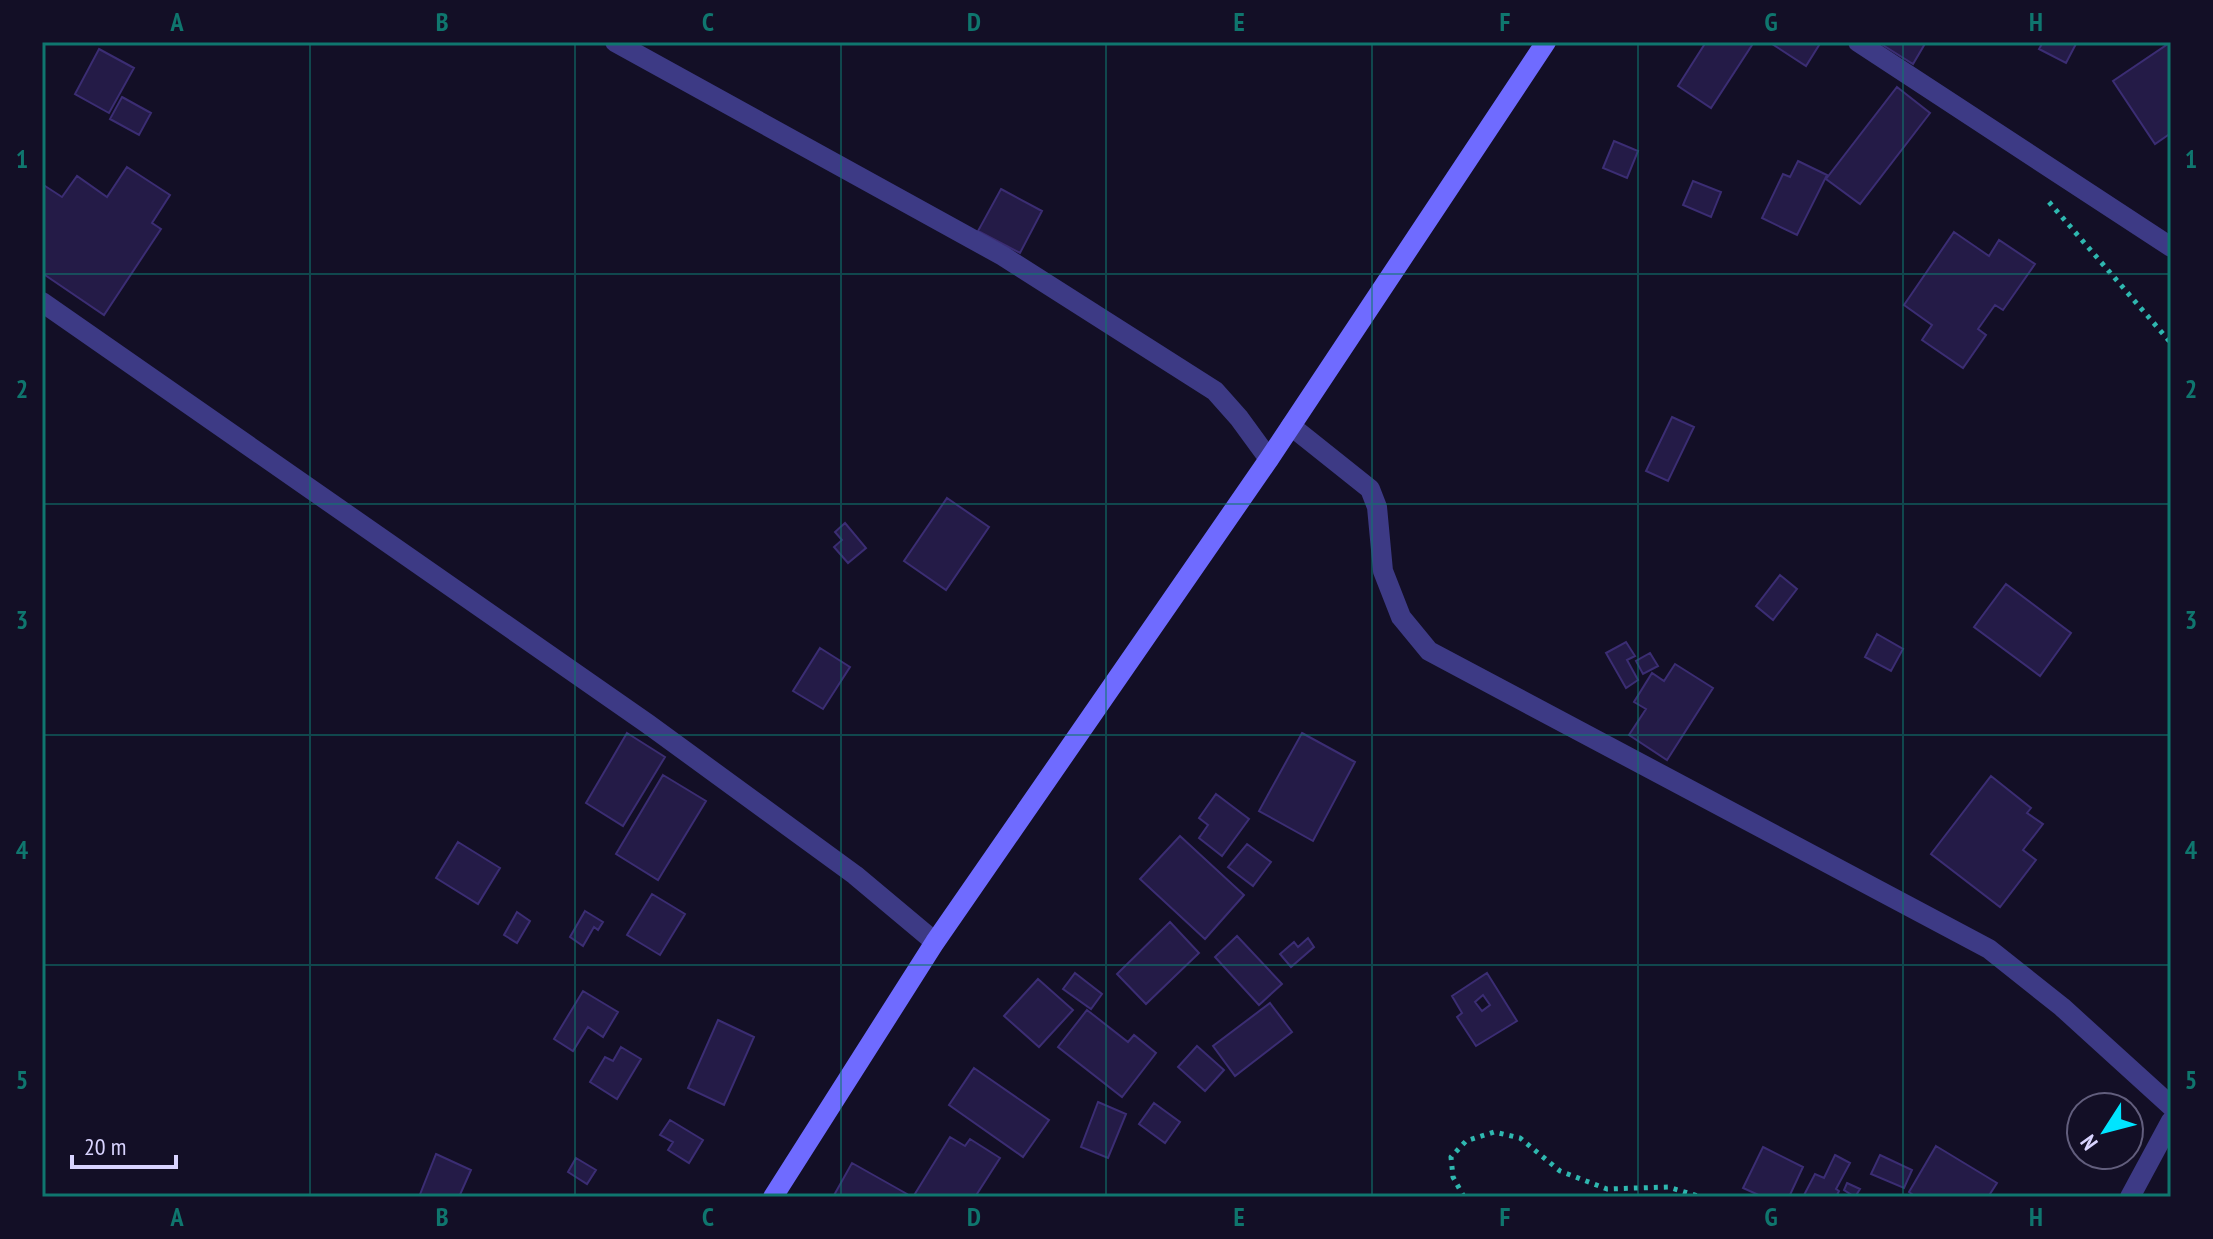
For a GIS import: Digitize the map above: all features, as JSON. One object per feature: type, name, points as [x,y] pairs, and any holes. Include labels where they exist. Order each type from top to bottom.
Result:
[{"type":"main road","points":[[773,1197],[935,942],[1269,459],[1546,42]]},
{"type":"street","points":[[615,42],[1003,256],[1215,391],[1269,459]]},
{"type":"street","points":[[1858,42],[2171,247]]},
{"type":"street","points":[[42,302],[648,724],[855,875],[935,942]]},
{"type":"street","points":[[1291,426],[1370,489],[1377,507],[1383,571],[1401,617],[1429,651],[1989,949],[2062,1007],[2171,1106]]},
{"type":"street","points":[[2130,1197],[2171,1121]]},
{"type":"path","points":[[2038,191],[2171,343]]},
{"type":"path","points":[[1464,1197],[1453,1177],[1451,1157],[1466,1141],[1494,1132],[1520,1138],[1560,1171],[1607,1189],[1668,1187],[1701,1197]]},
{"type":"building","points":[[1706,42],[1754,42],[1711,108],[1678,86]]},
{"type":"building","points":[[1769,42],[1821,42],[1806,66]]},
{"type":"building","points":[[1878,42],[1926,42],[1913,64]]},
{"type":"building","points":[[2043,42],[2077,42],[2066,63],[2039,49]]},
{"type":"building","points":[[2171,42],[2171,133],[2155,144],[2113,81]]},
{"type":"building","points":[[99,49],[134,68],[109,113],[75,94]]},
{"type":"building","points":[[1897,87],[1930,113],[1860,204],[1826,179]]},
{"type":"building","points":[[122,97],[151,113],[139,135],[110,119]]},
{"type":"building","points":[[1614,141],[1638,151],[1627,178],[1603,168]]},
{"type":"building","points":[[1798,161],[1827,175],[1797,235],[1762,218],[1783,174],[1790,177]]},
{"type":"building","points":[[127,167],[170,195],[152,223],[161,229],[104,315],[42,273],[42,184],[62,197],[77,176],[107,197]]},
{"type":"building","points":[[1693,181],[1721,192],[1711,217],[1683,205]]},
{"type":"building","points":[[1001,189],[1042,211],[1020,253],[978,231]]},
{"type":"building","points":[[1954,232],[1989,256],[1999,240],[2035,264],[2003,310],[1995,305],[1978,329],[1986,335],[1963,368],[1922,340],[1932,325],[1904,305]]},
{"type":"building","points":[[1672,417],[1694,427],[1668,481],[1646,471]]},
{"type":"building","points":[[947,498],[989,527],[946,590],[904,561]]},
{"type":"building","points":[[845,523],[866,548],[848,563],[834,547],[842,540],[835,532]]},
{"type":"building","points":[[1780,575],[1797,589],[1773,620],[1756,606]]},
{"type":"building","points":[[2006,584],[2071,633],[2040,676],[1974,627]]},
{"type":"building","points":[[1877,634],[1903,649],[1891,671],[1865,657]]},
{"type":"building","points":[[1626,642],[1635,656],[1627,660],[1638,680],[1626,688],[1606,653]]},
{"type":"building","points":[[820,648],[850,667],[823,709],[793,691]]},
{"type":"building","points":[[1650,653],[1658,666],[1643,674],[1636,661]]},
{"type":"building","points":[[1675,664],[1713,688],[1667,760],[1629,735],[1646,709],[1634,702],[1652,673],[1664,681]]},
{"type":"building","points":[[627,733],[665,757],[623,826],[586,803]]},
{"type":"building","points":[[1302,733],[1355,762],[1313,841],[1259,811]]},
{"type":"building","points":[[663,775],[706,801],[658,880],[616,854]]},
{"type":"building","points":[[1991,776],[2031,808],[2027,813],[2043,824],[2023,850],[2036,860],[2000,907],[1931,854]]},
{"type":"building","points":[[1216,794],[1249,819],[1222,856],[1199,838],[1208,825],[1199,818]]},
{"type":"building","points":[[1180,836],[1244,895],[1205,939],[1140,879]]},
{"type":"building","points":[[458,842],[500,868],[478,904],[436,878]]},
{"type":"building","points":[[1247,844],[1271,862],[1253,886],[1228,867]]},
{"type":"building","points":[[652,894],[685,914],[660,955],[627,935]]},
{"type":"building","points":[[585,911],[603,922],[598,930],[594,927],[583,946],[570,937]]},
{"type":"building","points":[[517,912],[530,921],[517,943],[504,935]]},
{"type":"building","points":[[1170,922],[1199,953],[1146,1004],[1117,974]]},
{"type":"building","points":[[1237,936],[1282,984],[1259,1005],[1215,957]]},
{"type":"building","points":[[1308,938],[1314,947],[1291,967],[1280,954],[1294,942],[1298,947]]},
{"type":"building","points":[[1075,973],[1102,994],[1091,1009],[1063,989]]},
{"type":"building","points":[[1487,973],[1517,1021],[1476,1046],[1457,1017],[1462,1013],[1452,996]],"holes":[[[1483,995],[1490,1005],[1482,1011],[1475,1002]]]},
{"type":"building","points":[[1038,979],[1073,1010],[1039,1047],[1004,1016]]},
{"type":"building","points":[[583,991],[618,1012],[603,1037],[588,1027],[573,1051],[554,1039]]},
{"type":"building","points":[[1270,1003],[1292,1032],[1235,1076],[1213,1046]]},
{"type":"building","points":[[1087,1010],[1128,1042],[1134,1035],[1156,1053],[1122,1097],[1058,1047]]},
{"type":"building","points":[[718,1020],[754,1037],[724,1105],[688,1088]]},
{"type":"building","points":[[1197,1046],[1224,1070],[1205,1091],[1178,1067]]},
{"type":"building","points":[[621,1047],[641,1059],[617,1099],[590,1082],[605,1057],[613,1061]]},
{"type":"building","points":[[974,1068],[1049,1120],[1023,1157],[949,1105]]},
{"type":"building","points":[[1098,1102],[1126,1114],[1108,1158],[1081,1147]]},
{"type":"building","points":[[1154,1103],[1180,1122],[1165,1143],[1139,1124]]},
{"type":"building","points":[[670,1120],[703,1140],[689,1163],[668,1150],[673,1142],[660,1135]]},
{"type":"building","points":[[950,1137],[965,1146],[970,1139],[1000,1158],[975,1197],[913,1197]]},
{"type":"building","points":[[1936,1146],[1997,1183],[1988,1197],[1916,1197],[1909,1192]]},
{"type":"building","points":[[1763,1147],[1803,1167],[1789,1197],[1763,1197],[1743,1188]]},
{"type":"building","points":[[436,1154],[471,1170],[459,1197],[419,1197]]},
{"type":"building","points":[[1835,1155],[1850,1163],[1836,1189],[1839,1191],[1836,1197],[1803,1197],[1815,1174],[1824,1178]]},
{"type":"building","points":[[1880,1155],[1912,1170],[1904,1188],[1871,1174]]},
{"type":"building","points":[[576,1158],[596,1170],[587,1184],[568,1172]]},
{"type":"building","points":[[852,1163],[907,1194],[905,1197],[833,1197]]},
{"type":"building","points":[[1847,1183],[1860,1189],[1855,1197],[1844,1190]]}]
